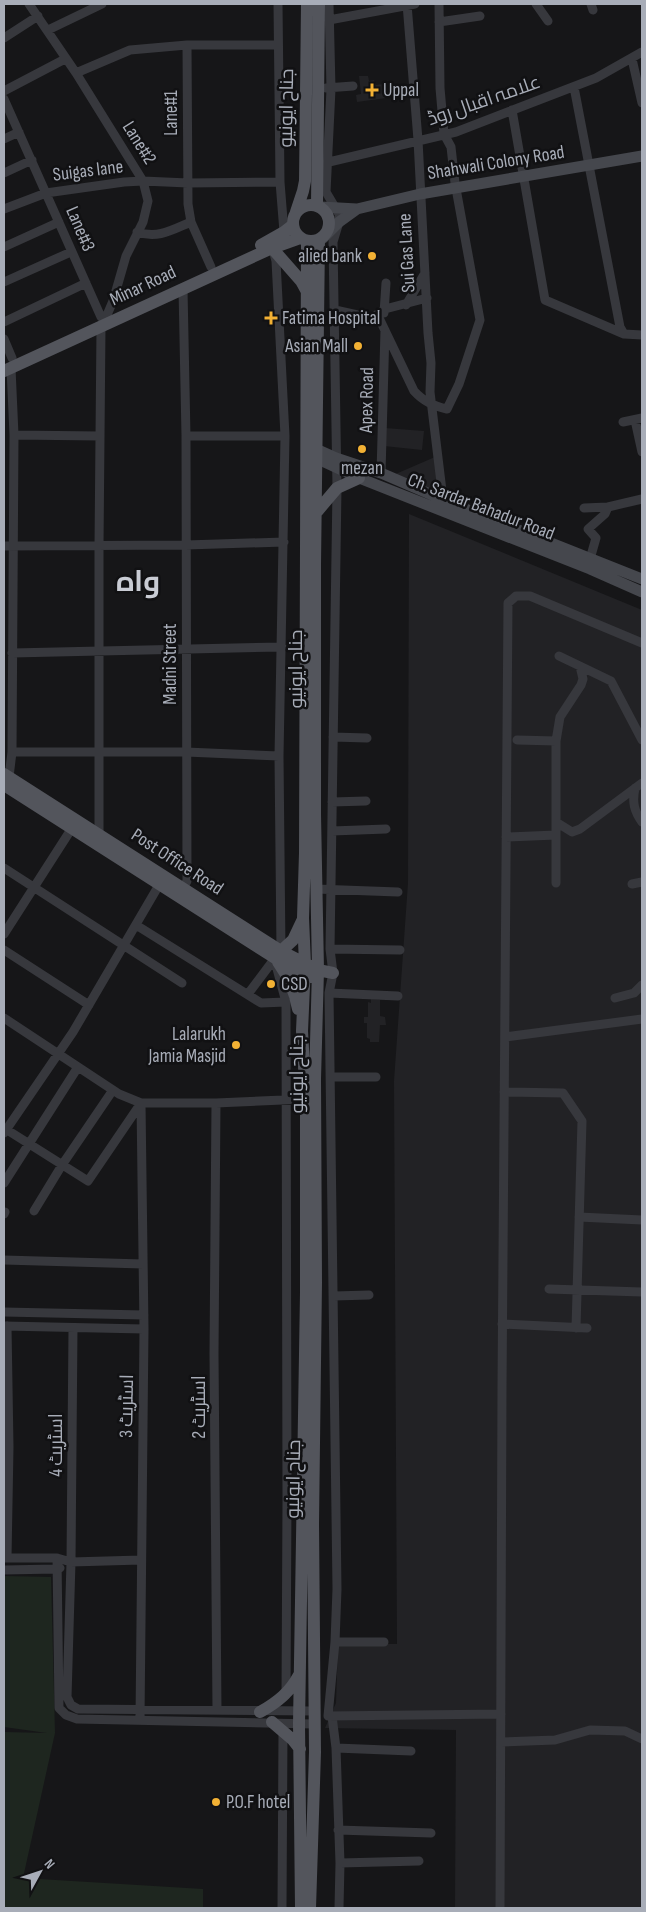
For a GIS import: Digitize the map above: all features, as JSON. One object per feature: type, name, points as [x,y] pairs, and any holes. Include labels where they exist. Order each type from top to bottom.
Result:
[{"type":"main road","name":"جناح ایونیو","points":[[289,228],[303,191],[304,181],[307,4]]},
{"type":"main road","name":"جناح ایونیو","points":[[319,4],[325,88],[319,206]]},
{"type":"main road","name":"Shahwali Colony Road","points":[[319,206],[336,209],[357,209],[456,187],[642,156]]},
{"type":"main road","points":[[289,228],[312,239],[328,231],[330,222],[328,213],[319,206],[305,205],[296,212]]},
{"type":"main road","name":"Shahwali Colony Road","points":[[312,239],[357,209]]},
{"type":"main road","name":"Minar Road","points":[[8,365],[269,241],[289,228]]},
{"type":"main road","name":"جناح ایونیو","points":[[301,1908],[299,1724],[306,1292],[306,1099],[302,1031],[316,942],[315,514],[311,453],[307,292],[312,239]]},
{"type":"main road","name":"جناح ایونیو","points":[[310,1908],[315,1752],[313,1524],[316,1282],[316,1006],[303,918],[311,453],[312,239]]},
{"type":"main road","name":"Minar Road","points":[[103,320],[183,289],[272,248],[312,239]]},
{"type":"main road","points":[[272,248],[301,281],[307,292]]},
{"type":"main road","name":"Ch. Sardar Bahadur Road","points":[[311,453],[336,463],[381,473],[642,592]]},
{"type":"main road","name":"Ch. Sardar Bahadur Road","points":[[336,463],[359,478],[448,505],[642,579]]},
{"type":"main road","points":[[315,514],[337,488],[359,478]]},
{"type":"main road","name":"Post Office Road","points":[[5,780],[72,828],[159,885],[181,892]]},
{"type":"main road","name":"Post Office Road","points":[[5,780],[99,834],[181,892],[278,955],[311,972],[331,977]]},
{"type":"main road","points":[[302,1031],[295,994],[278,955],[293,940],[303,918]]},
{"type":"main road","points":[[260,1712],[286,1695],[300,1674]]},
{"type":"main road","points":[[272,1722],[283,1730],[300,1749]]},
{"type":"street","name":"Lane#2","points":[[29,4],[76,73],[143,181],[148,201],[143,222],[126,256],[113,301],[103,320]]},
{"type":"street","points":[[48,30],[102,4]]},
{"type":"street","points":[[278,4],[280,182],[289,228]]},
{"type":"street","points":[[329,4],[325,88],[329,162],[326,192],[339,214],[339,222],[333,242],[337,488],[330,949],[337,1589],[330,1716],[336,1748],[340,1863],[339,1908]]},
{"type":"street","points":[[329,20],[409,4]]},
{"type":"street","name":"Sui Gas Lane","points":[[409,4],[431,363],[430,392],[448,505]]},
{"type":"street","points":[[335,310],[379,322],[411,386],[420,398],[432,405],[447,409],[459,384],[480,320],[456,187],[451,147],[444,134],[440,88],[439,4]]},
{"type":"street","points":[[536,4],[548,22]]},
{"type":"street","points":[[4,38],[38,16]]},
{"type":"street","points":[[439,22],[480,16]]},
{"type":"street","points":[[76,73],[130,50],[188,45],[278,45]]},
{"type":"street","name":"Lane#1","points":[[188,45],[188,183],[191,222],[211,267]]},
{"type":"street","name":"علامہ اقبال روڈ","points":[[329,162],[456,132],[574,87],[632,59],[642,52]]},
{"type":"street","points":[[4,91],[66,59]]},
{"type":"street","points":[[632,59],[642,103]]},
{"type":"street","points":[[325,88],[353,86]]},
{"type":"street","points":[[574,87],[620,327],[624,334]]},
{"type":"street","name":"Lane#3","points":[[4,99],[103,320]]},
{"type":"street","points":[[512,110],[544,300],[624,334],[642,335]]},
{"type":"street","points":[[4,139],[19,132]]},
{"type":"street","points":[[4,173],[32,160]]},
{"type":"street","name":"Suigas lane","points":[[4,209],[22,200],[46,193],[143,181],[188,183],[280,182]]},
{"type":"street","points":[[4,247],[59,222]]},
{"type":"street","points":[[137,232],[152,236],[191,222]]},
{"type":"street","points":[[272,248],[276,261],[285,436],[279,756],[278,955],[286,1002],[286,1695]]},
{"type":"street","points":[[4,282],[72,252]]},
{"type":"street","points":[[406,305],[426,273]]},
{"type":"street","points":[[4,322],[86,283]]},
{"type":"street","points":[[379,322],[385,309],[386,283]]},
{"type":"street","name":"Madni Street","points":[[181,892],[187,881],[186,436],[183,289]]},
{"type":"street","points":[[385,309],[406,305],[426,298]]},
{"type":"street","points":[[99,834],[99,546],[103,320]]},
{"type":"street","name":"Apex Road","points":[[379,322],[381,473]]},
{"type":"street","points":[[4,339],[13,410],[14,435],[8,616],[12,653],[12,752],[5,780]]},
{"type":"street","points":[[4,414],[13,410]]},
{"type":"street","points":[[622,422],[638,419],[642,452]]},
{"type":"street","points":[[14,435],[100,436]]},
{"type":"street","points":[[186,436],[285,436]]},
{"type":"street","points":[[4,455],[13,451]]},
{"type":"street","points":[[584,508],[608,507],[642,499]]},
{"type":"street","points":[[590,558],[596,538],[588,529],[604,514],[608,507]]},
{"type":"street","points":[[9,546],[186,545],[284,542]]},
{"type":"street","points":[[500,1908],[502,1324],[508,603],[516,596],[530,596],[642,643]]},
{"type":"street","points":[[12,653],[282,647]]},
{"type":"street","points":[[559,656],[611,681],[642,740]]},
{"type":"street","points":[[556,883],[556,741],[560,717],[583,679],[580,666]]},
{"type":"street","points":[[4,694],[12,699]]},
{"type":"street","points":[[333,737],[367,738]]},
{"type":"street","points":[[517,740],[556,741]]},
{"type":"street","points":[[12,752],[100,754],[186,752],[279,756]]},
{"type":"street","points":[[556,822],[572,832],[580,829],[639,786]]},
{"type":"street","points":[[639,786],[633,805],[636,814],[642,822]]},
{"type":"street","points":[[332,802],[366,801]]},
{"type":"street","points":[[4,934],[72,828]]},
{"type":"street","points":[[332,831],[386,829]]},
{"type":"street","points":[[506,837],[556,836]]},
{"type":"street","points":[[4,868],[182,983]]},
{"type":"street","points":[[632,884],[642,882]]},
{"type":"street","points":[[142,1103],[88,1181],[5,1130],[60,1054],[159,885]]},
{"type":"street","points":[[316,890],[398,892]]},
{"type":"street","points":[[136,925],[261,1003],[286,1002]]},
{"type":"street","points":[[316,942],[331,977]]},
{"type":"street","points":[[330,949],[400,950]]},
{"type":"street","points":[[4,950],[89,1005]]},
{"type":"street","points":[[248,994],[278,955]]},
{"type":"street","points":[[331,977],[398,996]]},
{"type":"street","points":[[615,998],[634,993],[642,985]]},
{"type":"street","points":[[316,1006],[330,1006]]},
{"type":"street","points":[[4,1018],[113,1090],[142,1103],[216,1103],[306,1099]]},
{"type":"street","points":[[504,1037],[642,1019]]},
{"type":"street","points":[[4,1183],[78,1067]]},
{"type":"street","points":[[331,1077],[376,1077]]},
{"type":"street","points":[[34,1211],[62,1165],[113,1090]]},
{"type":"street","points":[[504,1092],[562,1093],[582,1121],[576,1328]]},
{"type":"street","name":"اسٹریٹ 3","points":[[140,1720],[144,1329],[142,1103]]},
{"type":"street","name":"اسٹریٹ 2","points":[[216,1103],[214,1354],[217,1710]]},
{"type":"street","points":[[579,1217],[642,1220]]},
{"type":"street","points":[[4,1260],[143,1264]]},
{"type":"street","points":[[549,1289],[642,1292]]},
{"type":"street","points":[[334,1296],[369,1295]]},
{"type":"street","points":[[4,1312],[144,1315]]},
{"type":"street","points":[[502,1324],[587,1328]]},
{"type":"street","points":[[141,1560],[71,1562],[56,1558],[5,1558],[9,1448],[6,1326],[144,1329]]},
{"type":"street","name":"اسٹریٹ 4","points":[[73,1328],[71,1562],[67,1697],[71,1705],[78,1709],[260,1712],[300,1710],[314,1717]]},
{"type":"street","points":[[56,1558],[59,1708],[66,1715],[77,1719],[299,1724],[314,1717],[330,1716],[501,1714]]},
{"type":"street","points":[[4,1570],[56,1569],[71,1562]]},
{"type":"street","points":[[335,1642],[384,1642]]},
{"type":"street","points":[[500,1742],[554,1740],[590,1730],[607,1729],[625,1731],[642,1739]]},
{"type":"street","points":[[282,1908],[283,1730]]},
{"type":"street","points":[[336,1748],[411,1751]]},
{"type":"street","points":[[338,1830],[431,1833]]},
{"type":"street","points":[[340,1863],[419,1861]]},
{"type":"shaded area","name":"Uppal","points":[[359,76],[368,76],[369,81],[374,80],[376,85],[383,84],[386,98],[357,102],[356,95],[361,94]]},
{"type":"shaded area","points":[[385,428],[424,431],[422,450],[384,446]]},
{"type":"shaded area","points":[[435,457],[438,493],[391,476]]},
{"type":"shaded area","points":[[409,514],[642,610],[642,1908],[455,1908],[456,1730],[325,1728],[336,1703],[338,1644],[397,1644],[394,1081],[408,883]]},
{"type":"shaded area","points":[[371,999],[380,1000],[380,1016],[385,1017],[386,1025],[380,1025],[379,1042],[370,1042],[370,1039],[367,1038],[367,1023],[364,1023],[364,1017],[368,1017],[368,1002],[371,1003]]},
{"type":"shaded area","points":[[4,1576],[51,1577],[55,1733],[23,1878],[203,1889],[203,1908],[4,1908],[4,1732],[47,1733],[4,1727]]},
{"type":"place","name":"Uppal","points":[[372,90]]},
{"type":"place","name":"alied bank","points":[[372,256]]},
{"type":"place","name":"Fatima Hospital","points":[[271,318]]},
{"type":"place","name":"Asian Mall","points":[[358,346]]},
{"type":"place","name":"mezan","points":[[362,449]]},
{"type":"place","name":"CSD","points":[[271,984]]},
{"type":"place","name":"Lalarukh Jamia Masjid","points":[[236,1045]]},
{"type":"place","name":"P.O.F hotel","points":[[216,1802]]},
{"type":"district","name":"واہ","points":[[138,582]]}]
